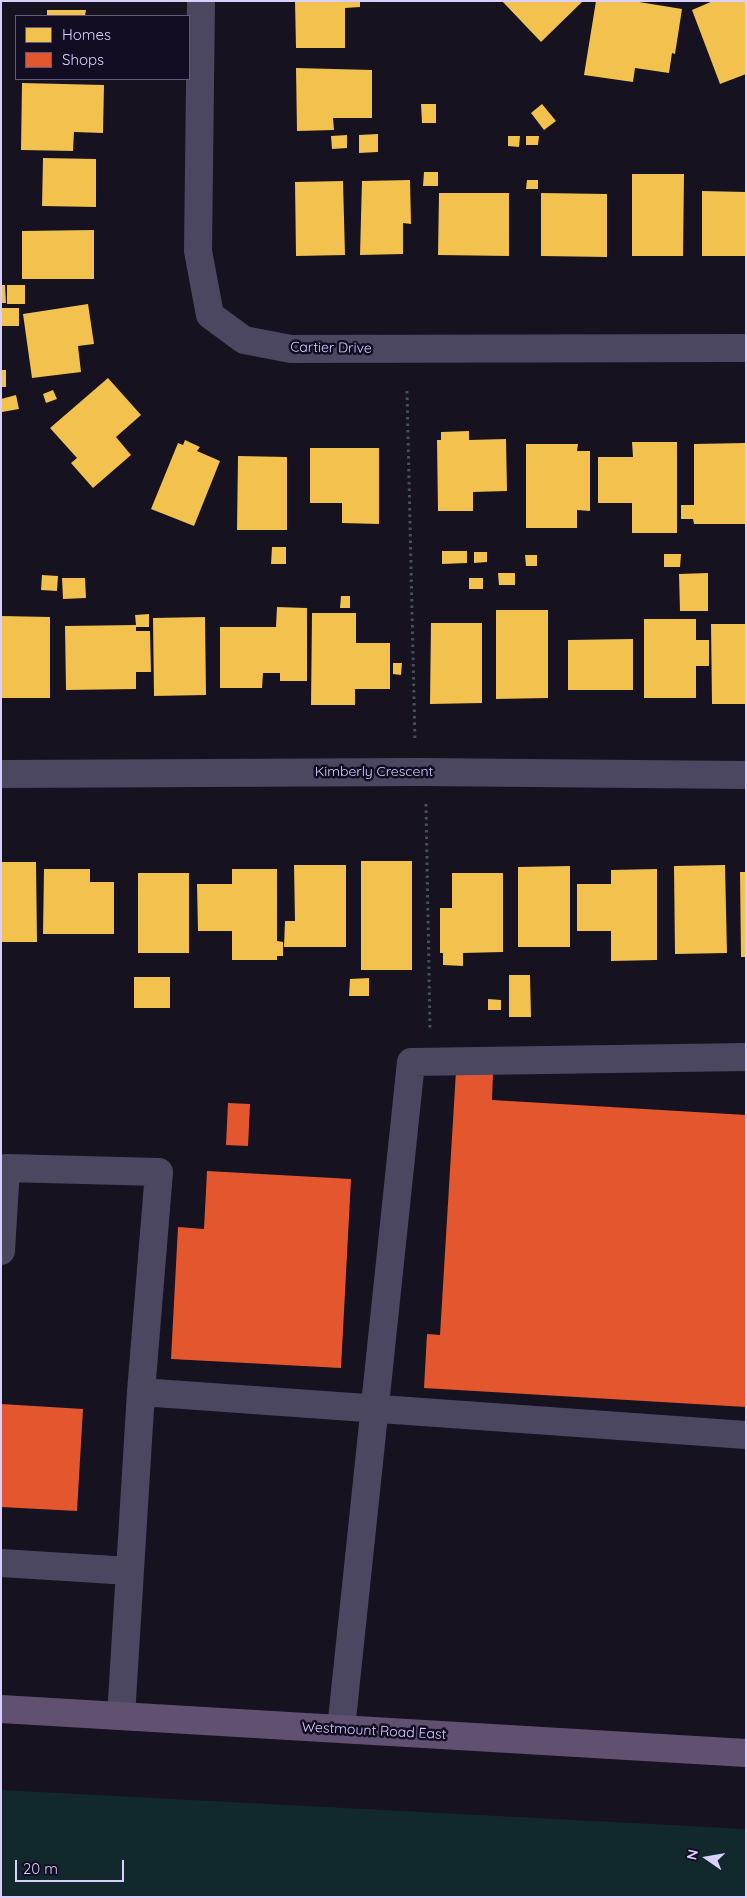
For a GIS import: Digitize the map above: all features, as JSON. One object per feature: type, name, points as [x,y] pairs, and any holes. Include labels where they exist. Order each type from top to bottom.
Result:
[{"type":"main road","name":"Westmount Road East","points":[[1,1709],[746,1753]]},
{"type":"street","name":"Cartier Drive","points":[[201,1],[198,251],[210,315],[244,340],[291,349],[746,348]]},
{"type":"street","name":"Kimberly Crescent","points":[[1,774],[420,772],[746,775]]},
{"type":"street","points":[[341,1729],[411,1062],[746,1057]]},
{"type":"street","points":[[1,1251],[6,1168],[159,1172],[141,1392],[121,1716]]},
{"type":"street","points":[[141,1392],[746,1435]]},
{"type":"street","points":[[1,1563],[130,1571]]},
{"type":"path","points":[[408,392],[416,744]]},
{"type":"path","points":[[426,794],[430,1062]]},
{"type":"green space","points":[[1,1790],[746,1829],[746,1897],[1,1897]]},
{"type":"building: Homes","points":[[295,1],[360,1],[360,7],[345,8],[345,48],[296,48]]},
{"type":"building: Homes","points":[[502,1],[583,1],[541,42]]},
{"type":"building: Homes","points":[[596,1],[633,1],[682,9],[675,54],[672,53],[669,73],[635,68],[633,82],[584,75]]},
{"type":"building: Homes","points":[[713,1],[746,1],[746,74],[720,84],[692,10]]},
{"type":"building: Homes","points":[[47,10],[86,10],[85,15],[47,15]]},
{"type":"building: Homes","points":[[296,68],[372,70],[372,118],[333,118],[334,130],[297,131]]},
{"type":"building: Homes","points":[[22,83],[104,85],[103,133],[74,132],[73,151],[21,150]]},
{"type":"building: Homes","points":[[421,104],[436,104],[436,123],[422,123]]},
{"type":"building: Homes","points":[[542,104],[556,121],[544,130],[531,113]]},
{"type":"building: Homes","points":[[378,134],[378,152],[359,153],[359,135]]},
{"type":"building: Homes","points":[[347,135],[347,148],[332,149],[331,136]]},
{"type":"building: Homes","points":[[508,136],[520,136],[519,147],[508,146]]},
{"type":"building: Homes","points":[[526,136],[539,136],[538,145],[526,145]]},
{"type":"building: Homes","points":[[43,158],[96,159],[96,207],[42,206]]},
{"type":"building: Homes","points":[[424,172],[438,172],[438,186],[423,186]]},
{"type":"building: Homes","points":[[632,174],[684,174],[683,256],[632,256]]},
{"type":"building: Homes","points":[[410,180],[411,224],[403,223],[403,254],[360,255],[362,181]]},
{"type":"building: Homes","points":[[527,180],[538,180],[538,189],[526,189]]},
{"type":"building: Homes","points":[[343,181],[345,255],[296,256],[295,182]]},
{"type":"building: Homes","points":[[702,191],[746,192],[746,256],[702,256]]},
{"type":"building: Homes","points":[[439,193],[509,193],[509,256],[438,255]]},
{"type":"building: Homes","points":[[541,193],[607,194],[607,257],[541,256]]},
{"type":"building: Homes","points":[[94,230],[94,279],[22,279],[22,231]]},
{"type":"building: Homes","points":[[1,285],[5,285],[6,303],[1,303]]},
{"type":"building: Homes","points":[[7,285],[25,285],[25,304],[7,304]]},
{"type":"building: Homes","points":[[88,304],[94,344],[78,346],[81,372],[32,378],[23,314]]},
{"type":"building: Homes","points":[[1,308],[19,308],[19,326],[1,326]]},
{"type":"building: Homes","points":[[1,370],[6,370],[6,387],[1,387]]},
{"type":"building: Homes","points":[[108,378],[141,415],[116,437],[131,455],[93,488],[71,463],[77,458],[50,428]]},
{"type":"building: Homes","points":[[53,390],[57,399],[46,403],[43,394]]},
{"type":"building: Homes","points":[[16,395],[19,409],[2,412],[1,399]]},
{"type":"building: Homes","points":[[469,431],[469,440],[506,439],[507,491],[473,492],[473,511],[438,511],[437,440],[441,440],[441,432]]},
{"type":"building: Homes","points":[[185,440],[200,447],[197,451],[220,461],[194,526],[151,509],[178,443],[183,445]]},
{"type":"building: Homes","points":[[632,442],[677,442],[677,533],[632,533],[632,503],[598,503],[598,457],[633,457]]},
{"type":"building: Homes","points":[[746,443],[745,524],[694,524],[693,519],[681,519],[681,505],[694,505],[694,444]]},
{"type":"building: Homes","points":[[526,444],[578,444],[577,451],[590,451],[590,511],[577,510],[577,528],[526,528]]},
{"type":"building: Homes","points":[[310,448],[379,448],[379,524],[342,523],[342,503],[310,503]]},
{"type":"building: Homes","points":[[238,456],[287,457],[287,530],[237,530]]},
{"type":"building: Homes","points":[[272,547],[286,547],[286,564],[271,564]]},
{"type":"building: Homes","points":[[442,551],[467,551],[467,563],[442,564]]},
{"type":"building: Homes","points":[[474,552],[487,552],[487,562],[474,563]]},
{"type":"building: Homes","points":[[664,554],[681,554],[680,567],[664,567]]},
{"type":"building: Homes","points":[[525,555],[537,555],[537,566],[526,566]]},
{"type":"building: Homes","points":[[498,573],[515,573],[515,585],[499,585]]},
{"type":"building: Homes","points":[[708,573],[708,611],[680,611],[679,574]]},
{"type":"building: Homes","points":[[42,575],[58,576],[57,591],[41,590]]},
{"type":"building: Homes","points":[[62,578],[85,578],[86,598],[63,599]]},
{"type":"building: Homes","points":[[469,578],[483,578],[483,589],[469,589]]},
{"type":"building: Homes","points":[[341,596],[350,596],[350,608],[340,608]]},
{"type":"building: Homes","points":[[277,607],[307,608],[307,681],[280,681],[280,673],[263,673],[262,688],[220,688],[220,627],[276,627]]},
{"type":"building: Homes","points":[[496,610],[548,610],[548,698],[496,699]]},
{"type":"building: Homes","points":[[312,613],[356,613],[356,643],[390,643],[390,689],[355,689],[355,705],[311,705]]},
{"type":"building: Homes","points":[[149,614],[149,627],[136,627],[136,631],[150,631],[151,672],[136,672],[136,689],[66,690],[65,626],[136,625],[135,615]]},
{"type":"building: Homes","points":[[1,616],[50,617],[50,698],[1,698]]},
{"type":"building: Homes","points":[[205,617],[206,695],[154,696],[153,618]]},
{"type":"building: Homes","points":[[644,619],[696,619],[696,640],[709,640],[709,666],[696,666],[696,698],[644,698]]},
{"type":"building: Homes","points":[[431,623],[482,623],[482,703],[430,704]]},
{"type":"building: Homes","points":[[711,624],[746,624],[746,704],[712,704]]},
{"type":"building: Homes","points":[[633,639],[633,690],[568,690],[568,640]]},
{"type":"building: Homes","points":[[393,663],[402,663],[401,675],[393,674]]},
{"type":"building: Homes","points":[[361,861],[412,861],[412,970],[361,970]]},
{"type":"building: Homes","points":[[1,862],[36,862],[37,942],[1,942]]},
{"type":"building: Homes","points":[[294,865],[346,865],[346,947],[284,947],[285,921],[295,921]]},
{"type":"building: Homes","points":[[725,865],[727,953],[675,954],[674,866]]},
{"type":"building: Homes","points":[[570,866],[570,947],[518,947],[518,867]]},
{"type":"building: Homes","points":[[44,869],[90,869],[90,882],[114,882],[114,934],[43,934]]},
{"type":"building: Homes","points":[[232,869],[277,869],[277,941],[283,942],[283,956],[277,956],[277,960],[232,960],[232,931],[198,931],[197,884],[232,884]]},
{"type":"building: Homes","points":[[657,869],[657,960],[611,961],[611,931],[577,931],[577,884],[611,884],[611,870]]},
{"type":"building: Homes","points":[[740,872],[746,872],[746,957],[741,957]]},
{"type":"building: Homes","points":[[138,873],[189,873],[189,953],[138,953]]},
{"type":"building: Homes","points":[[452,873],[503,873],[503,952],[463,953],[463,966],[443,965],[443,953],[440,953],[440,908],[452,908]]},
{"type":"building: Homes","points":[[509,975],[530,975],[531,1017],[509,1017]]},
{"type":"building: Homes","points":[[134,977],[170,977],[170,1008],[134,1008]]},
{"type":"building: Homes","points":[[369,978],[369,996],[349,996],[350,979]]},
{"type":"building: Homes","points":[[488,999],[501,1000],[501,1010],[488,1010]]},
{"type":"building: Shops","points":[[456,1071],[493,1073],[492,1100],[746,1115],[746,1407],[424,1388],[427,1334],[440,1335]]},
{"type":"building: Shops","points":[[228,1103],[250,1104],[248,1146],[226,1145]]},
{"type":"building: Shops","points":[[207,1171],[351,1179],[341,1368],[171,1359],[178,1227],[204,1229]]},
{"type":"building: Shops","points":[[1,1404],[83,1409],[77,1511],[1,1507]]}]
